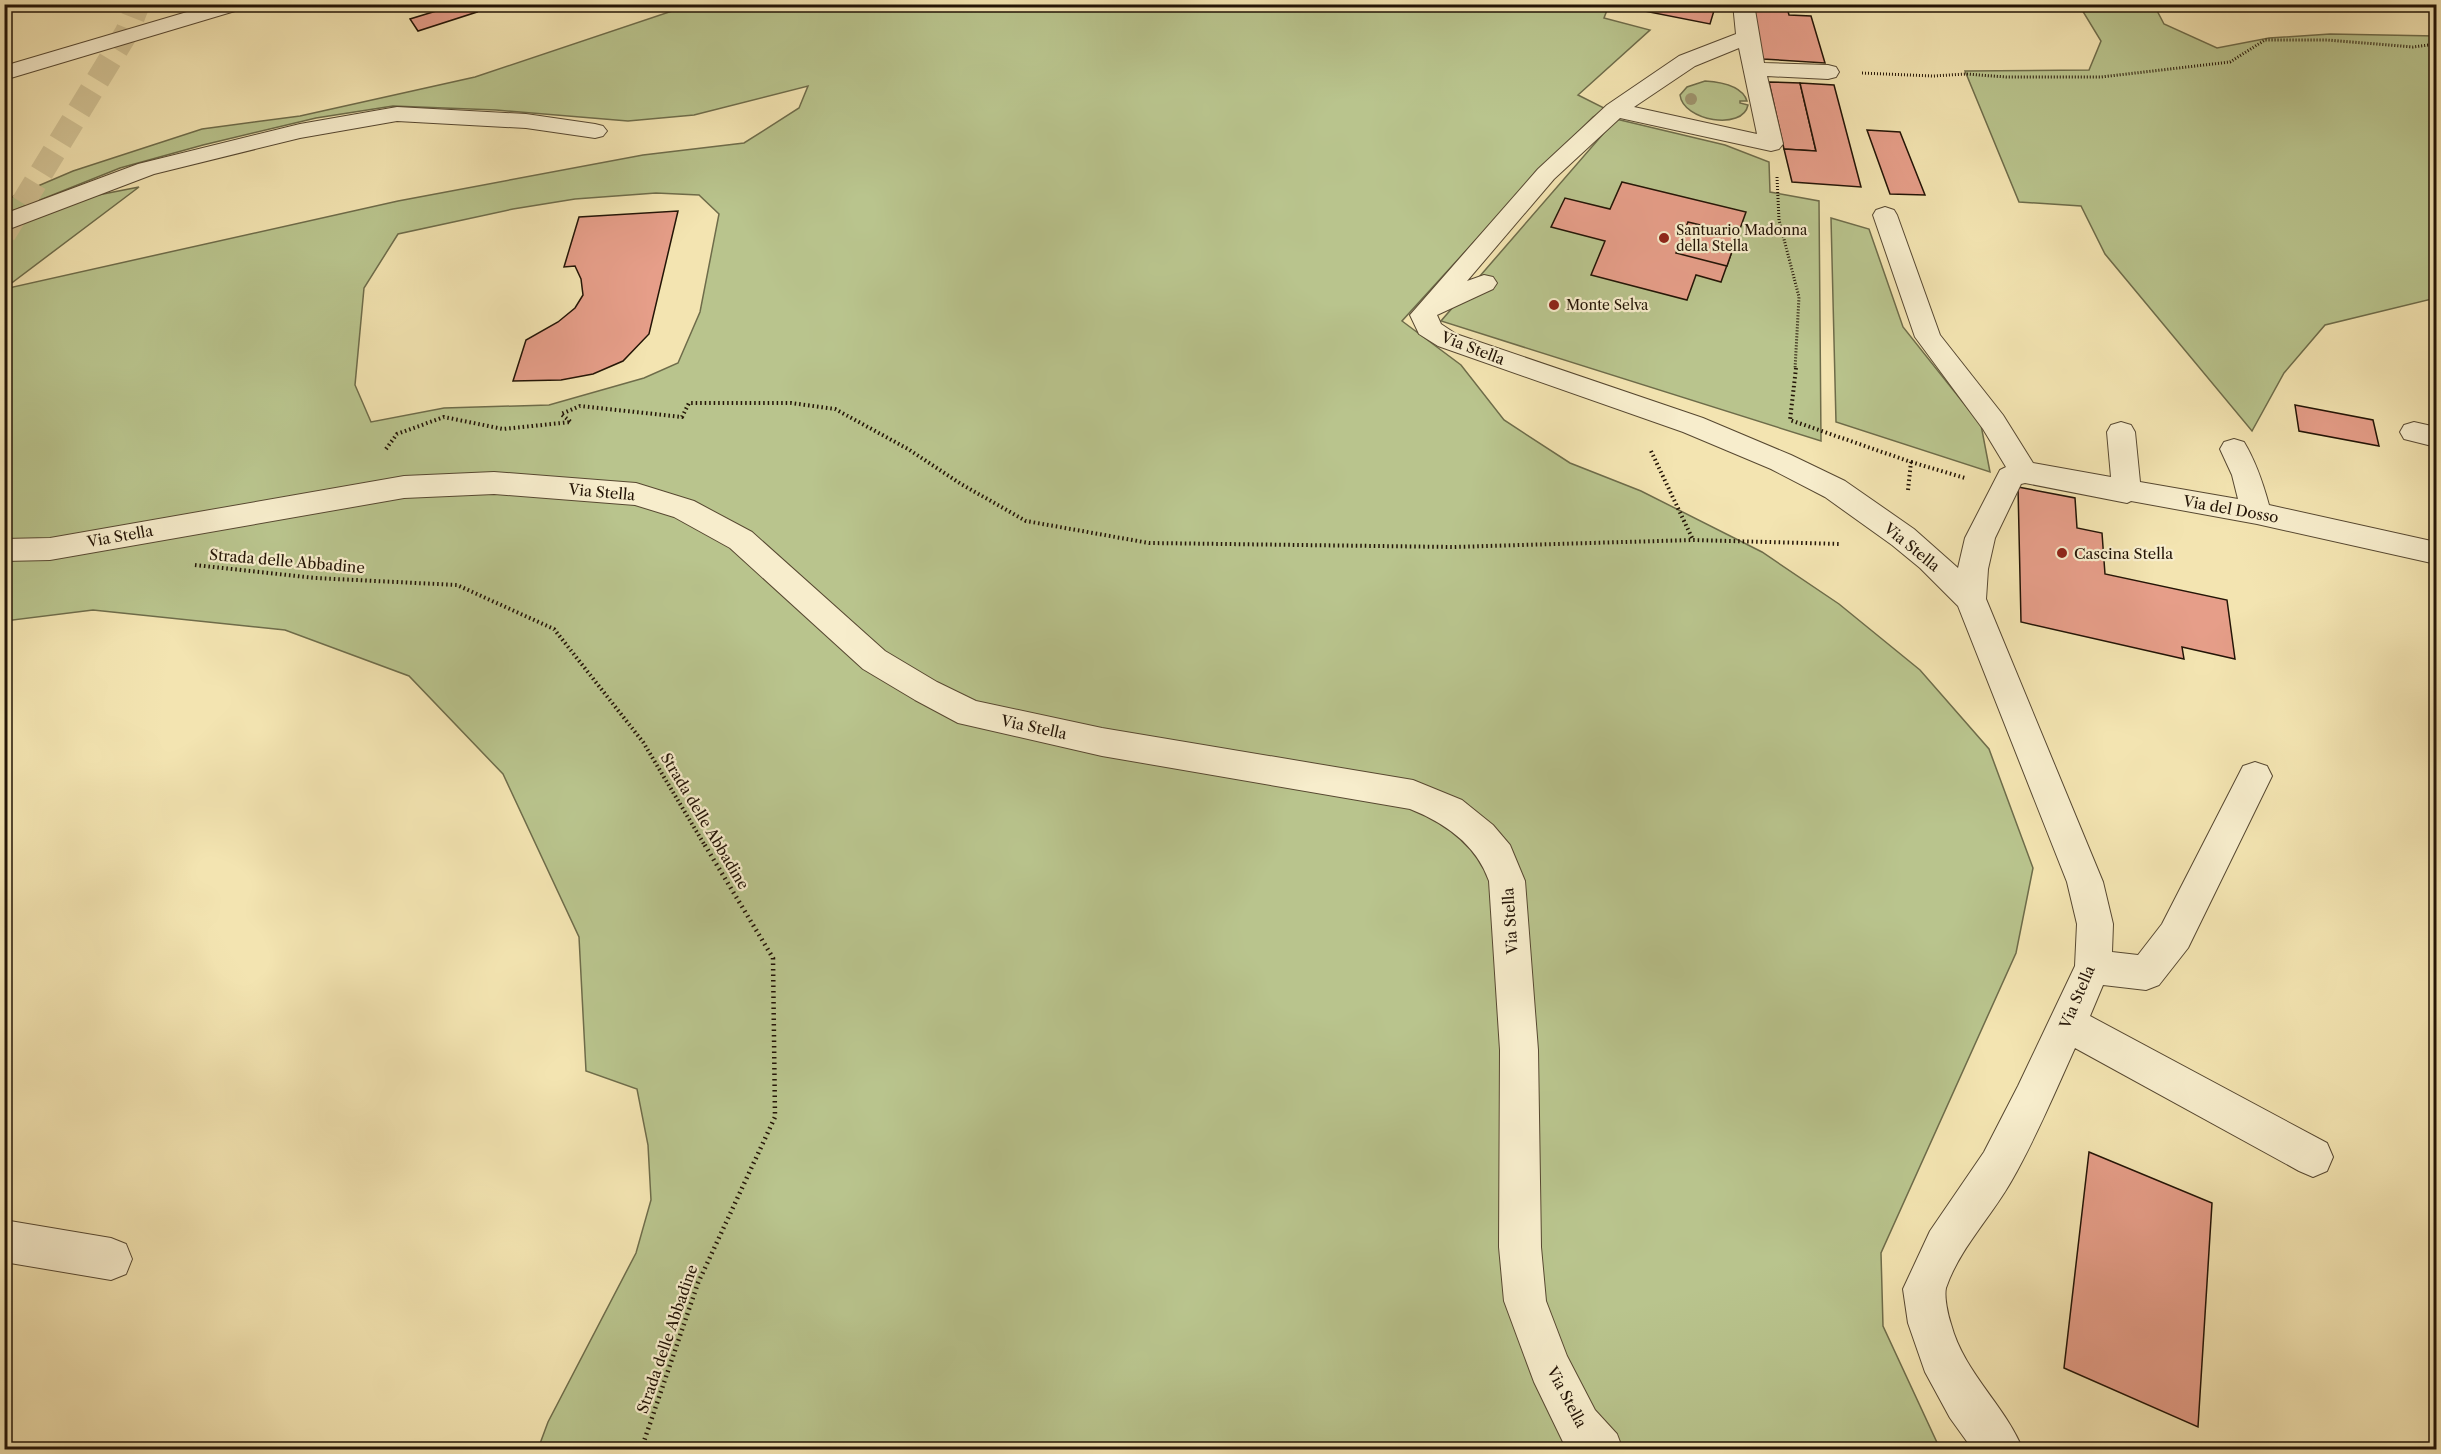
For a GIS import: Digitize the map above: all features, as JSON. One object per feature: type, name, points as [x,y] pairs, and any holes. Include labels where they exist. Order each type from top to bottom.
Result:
[{"type":"street","points":[[4,73],[238,4]]},
{"type":"street","points":[[1615,110],[1771,144],[1747,37],[1743,4]]},
{"type":"street","points":[[1426,312],[1545,174],[1615,110],[1687,61],[1747,37]]},
{"type":"street","points":[[1756,69],[1828,72]]},
{"type":"street","points":[[4,223],[146,169],[300,131],[397,114],[526,121],[595,131]]},
{"type":"street","points":[[1885,215],[1928,336],[1993,422],[2013,481],[1980,538],[1973,569],[1971,599]]},
{"type":"street","points":[[1426,312],[1484,284]]},
{"type":"street","name":"Via Stella","points":[[1426,312],[1423,315],[1425,325],[1447,340],[1693,425],[1781,462],[1835,489],[1903,537],[1931,560],[1971,599],[2085,882],[2095,924],[2093,967],[2032,1100],[1998,1166],[1945,1245],[1924,1289],[1929,1323],[1940,1357],[1966,1402],[2001,1449]]},
{"type":"street","points":[[2121,432],[2127,492]]},
{"type":"street","points":[[2234,449],[2246,475],[2257,513]]},
{"type":"street","name":"Via del Dosso","points":[[2013,481],[2127,492],[2257,513],[2436,552]]},
{"type":"street","name":"Via Stella","points":[[4,550],[50,549],[404,488],[494,483],[527,488],[636,494],[684,509],[741,540],[874,660],[926,691],[970,713],[1102,742],[1413,795],[1450,810],[1481,836],[1498,856],[1507,881],[1519,1050],[1520,1247],[1525,1300],[1549,1367],[1580,1426],[1601,1449]]},
{"type":"street","points":[[2093,967],[2146,973],[2175,936],[2255,776]]},
{"type":"street","points":[[2066,1023],[2313,1157]]},
{"type":"street","points":[[4,1241],[111,1259]]},
{"type":"path","points":[[1858,73],[2102,77],[2229,62],[2265,40],[2327,40],[2414,47],[2436,44]]},
{"type":"path","points":[[1777,175],[1779,220],[1799,297],[1795,379],[1790,420],[1911,462],[2013,481]]},
{"type":"path","points":[[1618,399],[1630,422],[1650,449],[1693,540]]},
{"type":"path","points":[[384,453],[397,434],[444,417],[503,429],[571,422],[561,414],[580,406],[682,417],[689,403],[791,404],[835,409],[908,449],[961,484],[1026,521],[1149,543],[1453,547],[1693,540],[1841,544],[1903,537],[1911,462]]},
{"type":"path","name":"Strada delle Abbadine","points":[[190,565],[315,578],[457,585],[554,629],[643,742],[773,958],[775,1117],[698,1283],[641,1449]]},
{"type":"green space","points":[[690,5],[1609,5],[1604,18],[1650,30],[1578,95],[1606,109],[1593,117],[1523,188],[1402,321],[1461,365],[1504,420],[1570,463],[1641,491],[1762,552],[1839,604],[1920,670],[1989,749],[2033,868],[2016,953],[1881,1253],[1883,1326],[1940,1449],[538,1449],[548,1422],[636,1253],[651,1200],[648,1145],[637,1089],[586,1071],[579,937],[503,774],[409,676],[285,630],[93,610],[5,621],[4,289],[398,201],[643,155],[744,143],[799,108],[808,86],[694,115],[628,121],[496,110],[393,106],[316,118],[120,168],[5,214],[5,200],[73,171],[202,129],[300,116],[475,77]],"holes":[[[656,193],[699,195],[719,214],[700,312],[678,363],[644,378],[549,405],[444,408],[371,422],[355,385],[364,288],[398,234],[513,209],[575,199]]]},
{"type":"green space","points":[[2079,5],[2154,5],[2164,24],[2217,48],[2269,38],[2330,34],[2436,36],[2436,298],[2325,325],[2284,373],[2252,431],[2105,254],[2081,206],[2019,202],[1965,71],[2089,70],[2101,41]]},
{"type":"green space","points":[[1705,81],[1724,84],[1740,91],[1747,101],[1740,101],[1740,103],[1748,105],[1744,113],[1736,118],[1713,120],[1691,111],[1684,104],[1680,95],[1687,87]]},
{"type":"green space","points":[[1616,119],[1725,145],[1769,162],[1770,192],[1819,201],[1821,441],[1441,321]]},
{"type":"green space","points":[[139,187],[5,288],[5,230],[93,196]]},
{"type":"green space","points":[[1831,218],[1869,229],[1903,327],[1981,425],[1990,472],[1836,422]]},
{"type":"building","points":[[459,4],[471,4],[477,12],[418,31],[410,19]]},
{"type":"building","points":[[1641,4],[1716,4],[1710,24],[1639,10]]},
{"type":"building","points":[[1749,4],[1786,4],[1789,15],[1811,16],[1825,63],[1763,59]]},
{"type":"building","points":[[1769,82],[1800,83],[1816,151],[1784,149]]},
{"type":"building","points":[[1800,83],[1834,85],[1861,187],[1792,182],[1784,149],[1816,151]]},
{"type":"building","points":[[1867,130],[1900,132],[1925,195],[1890,194]]},
{"type":"building","name":"Santuario Madonna della Stella","points":[[1622,182],[1746,212],[1721,282],[1696,275],[1687,300],[1591,275],[1605,241],[1551,227],[1565,198],[1610,209]]},
{"type":"building","points":[[678,211],[649,334],[623,361],[593,374],[561,380],[513,381],[526,340],[558,322],[575,308],[583,295],[581,279],[575,266],[564,267],[579,217]]},
{"type":"building","points":[[1688,222],[1738,234],[1727,266],[1676,253]]},
{"type":"building","points":[[2295,405],[2373,420],[2379,446],[2299,431]]},
{"type":"building","name":"Cascina Stella","points":[[2018,487],[2075,498],[2077,528],[2102,533],[2105,574],[2227,600],[2235,659],[2182,647],[2184,659],[2021,622]]},
{"type":"building","points":[[2089,1152],[2212,1203],[2198,1427],[2064,1368]]},
{"type":"tunnel","points":[[4,234],[127,32],[138,4]]},
{"type":"place","name":"Santuario Madonna della Stella","points":[[1664,238]]},
{"type":"place","name":"Monte Selva","points":[[1554,305]]},
{"type":"place","name":"Cascina Stella","points":[[2062,553]]}]
